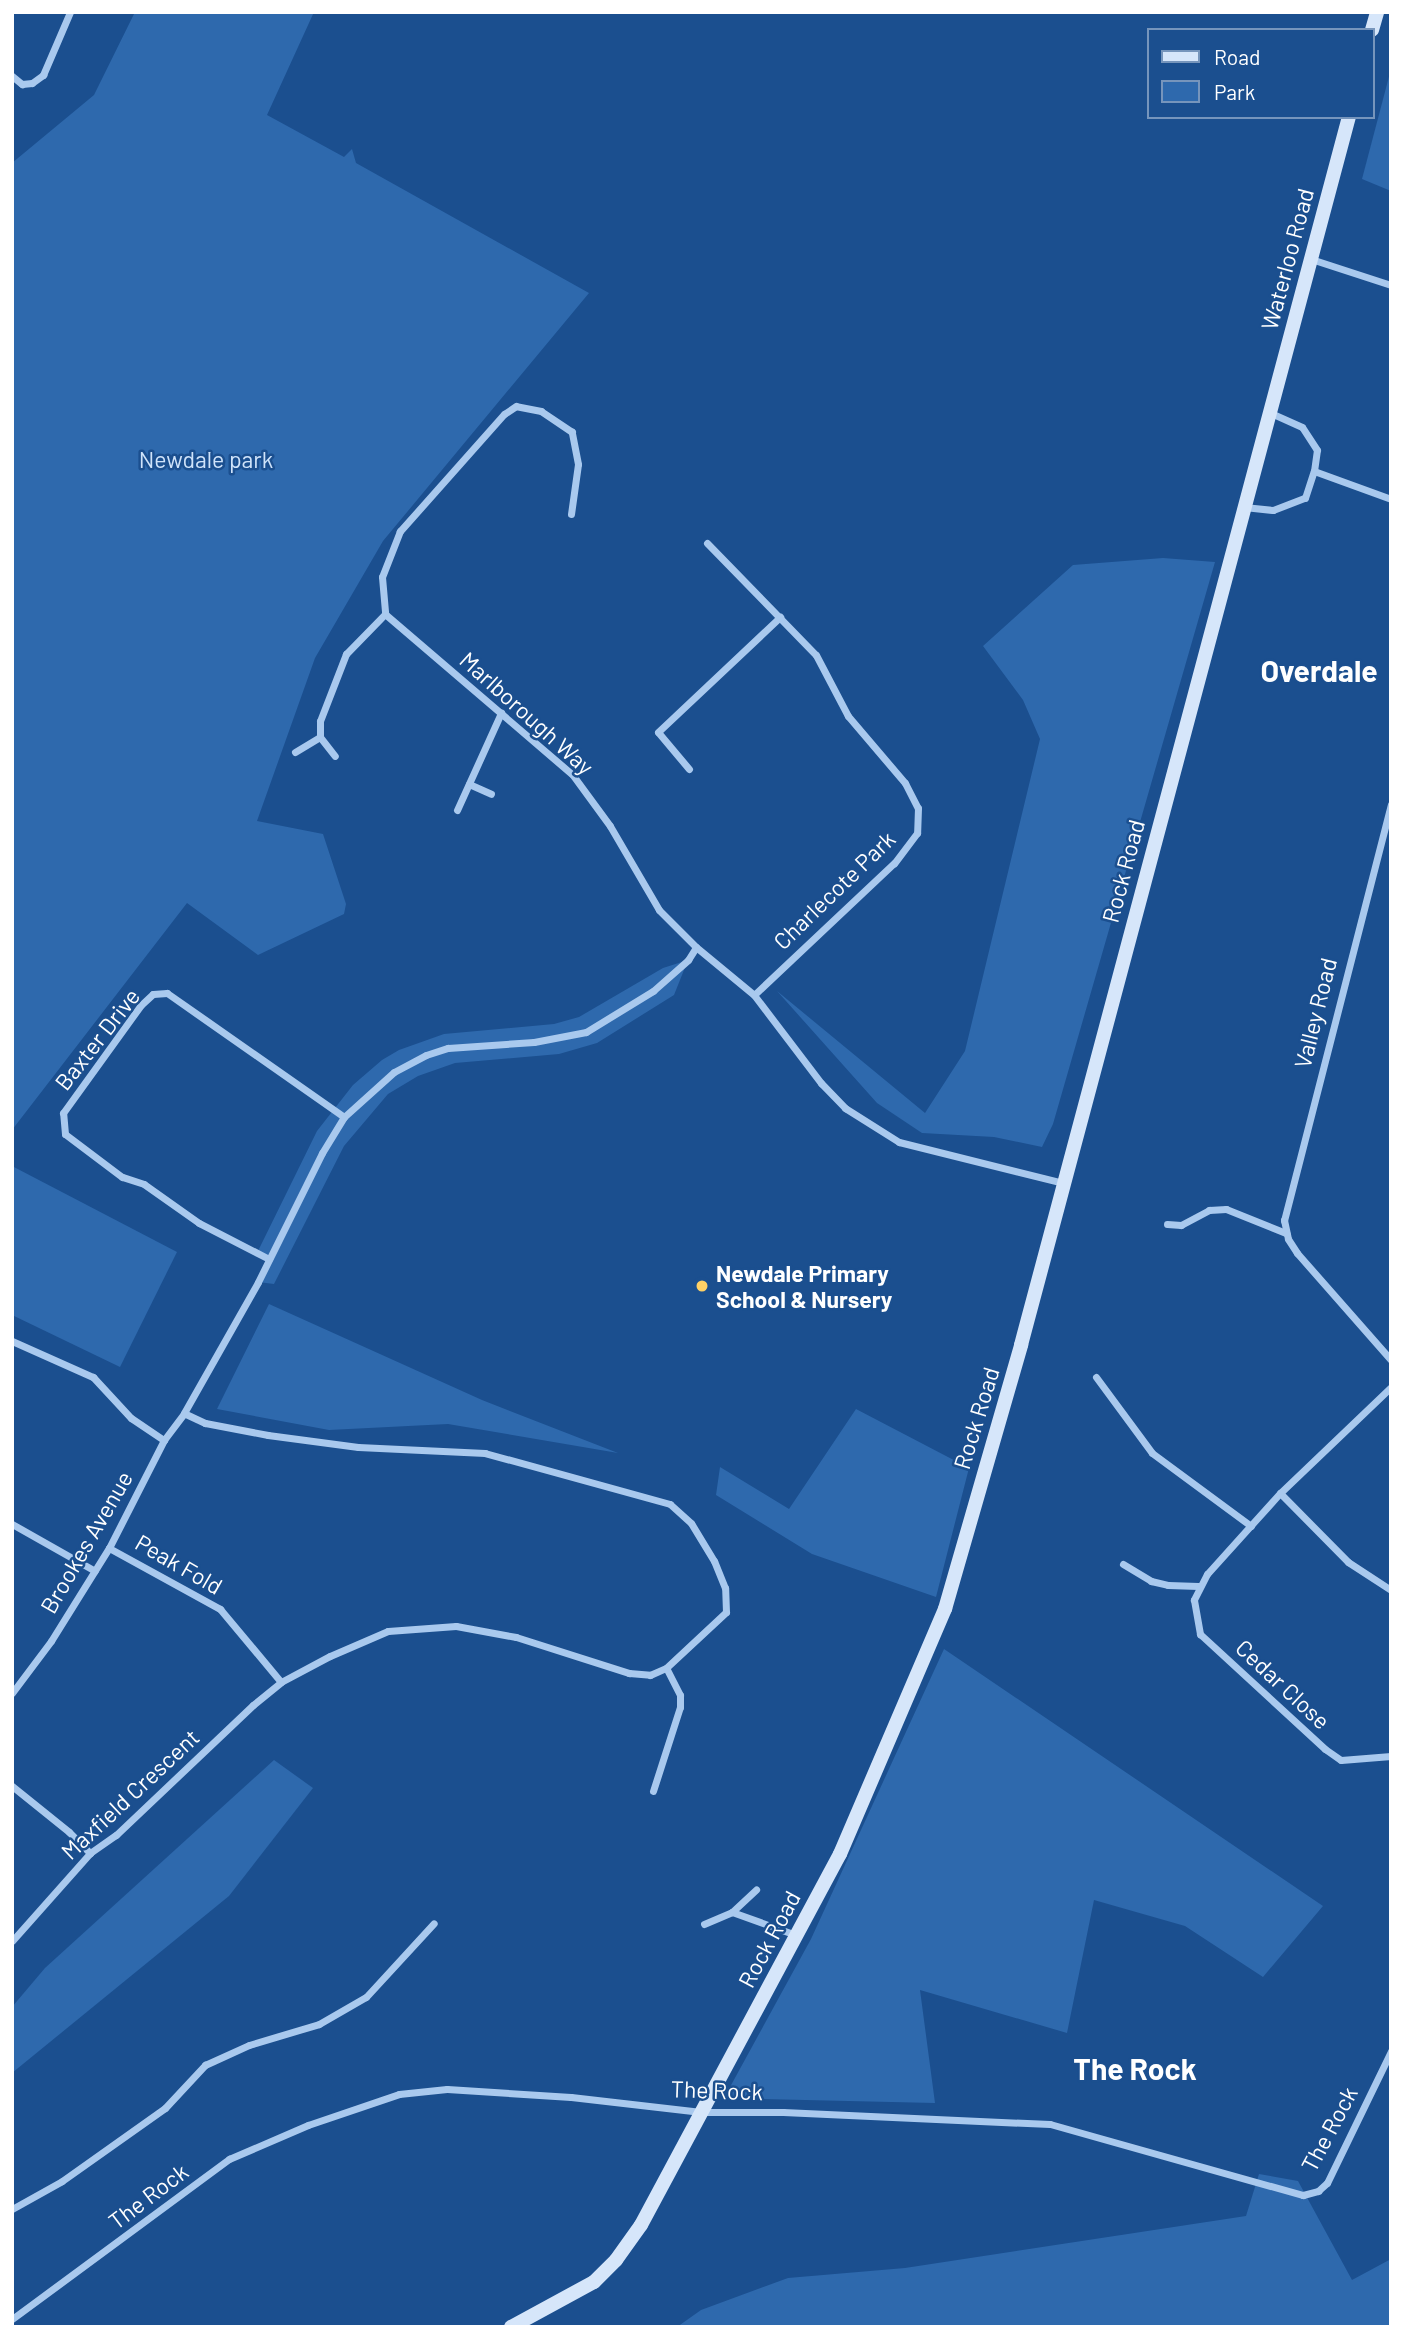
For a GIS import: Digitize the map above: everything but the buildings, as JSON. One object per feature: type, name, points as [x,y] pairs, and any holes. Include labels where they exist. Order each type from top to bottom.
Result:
[{"type":"street","points":[[12,76],[22,84],[32,83],[43,75],[70,12]]},
{"type":"street","name":"Waterloo Road","points":[[1269,413],[1348,119]]},
{"type":"street","points":[[1311,259],[1391,285]]},
{"type":"street","points":[[335,756],[320,737],[320,721],[346,654],[385,614],[382,577],[400,531],[504,414],[516,406],[541,411],[572,432],[578,464],[571,514]]},
{"type":"street","points":[[1244,507],[1273,510],[1305,498],[1314,471],[1317,450],[1302,427],[1269,413]]},
{"type":"street","name":"Rock Road","points":[[511,2327],[582,2291],[616,2260],[641,2225],[840,1854],[945,1609],[1021,1345],[1269,413]]},
{"type":"street","points":[[1314,471],[1391,499]]},
{"type":"street","name":"Charlecote Park","points":[[706,543],[816,655],[857,728],[912,792],[919,818],[910,845],[894,863],[754,995]]},
{"type":"street","name":"Marlborough Way","points":[[385,614],[572,774],[610,826],[659,910],[696,947],[754,995],[821,1083],[845,1108],[899,1142],[1064,1184]]},
{"type":"street","points":[[689,769],[658,732],[780,617]]},
{"type":"street","points":[[457,810],[501,713]]},
{"type":"street","points":[[295,752],[320,737]]},
{"type":"street","points":[[469,784],[491,794]]},
{"type":"street","name":"Valley Road","points":[[1286,1233],[1284,1220],[1292,1184],[1391,804]]},
{"type":"street","name":"Brookes Avenue","points":[[12,1693],[109,1548],[164,1440],[184,1413],[269,1259],[322,1153],[344,1117],[394,1072],[426,1055],[448,1048],[534,1042],[586,1032],[653,991],[688,960],[696,947]]},
{"type":"street","name":"Baxter Drive","points":[[269,1259],[200,1223],[144,1184],[122,1177],[65,1134],[62,1124],[64,1113],[141,1006],[153,995],[167,993],[344,1117]]},
{"type":"street","points":[[1167,1224],[1181,1225],[1209,1210],[1226,1209],[1286,1233],[1297,1253],[1391,1360]]},
{"type":"street","points":[[16,1343],[93,1377],[131,1418],[164,1440]]},
{"type":"street","points":[[1096,1377],[1152,1452],[1251,1527]]},
{"type":"street","points":[[1123,1564],[1168,1586],[1198,1586],[1280,1493],[1391,1387]]},
{"type":"street","points":[[184,1413],[205,1423],[332,1444],[485,1454],[670,1504],[691,1523],[714,1561],[725,1588],[727,1603],[726,1612],[719,1621],[666,1668],[680,1695],[680,1707],[653,1791]]},
{"type":"street","points":[[1280,1493],[1348,1562],[1391,1590]]},
{"type":"street","points":[[12,1524],[95,1571]]},
{"type":"street","name":"Peak Fold","points":[[109,1548],[220,1609],[281,1682]]},
{"type":"street","name":"Cedar Close","points":[[1198,1586],[1194,1600],[1200,1634],[1325,1749],[1342,1760],[1391,1756]]},
{"type":"street","name":"Maxfield Crescent","points":[[12,1941],[90,1853],[116,1835],[253,1704],[281,1682],[388,1631],[424,1626],[456,1626],[516,1637],[629,1673],[650,1675],[666,1668]]},
{"type":"street","points":[[12,1786],[69,1832],[90,1853]]},
{"type":"street","points":[[704,1924],[732,1912],[756,1890]]},
{"type":"street","points":[[732,1912],[797,1936]]},
{"type":"street","points":[[12,2209],[62,2181],[166,2108],[205,2065],[249,2045],[319,2024],[366,1997],[434,1923]]},
{"type":"street","name":"The Rock","points":[[12,2319],[229,2159],[308,2125],[399,2094],[447,2089],[557,2096],[701,2112],[783,2112],[1050,2124],[1303,2195],[1327,2183],[1391,2051]]},
{"type":"green space","name":"Newdale park","points":[[135,12],[314,12],[267,115],[344,157],[352,149],[356,163],[589,293],[383,541],[315,658],[257,821],[323,834],[346,904],[344,914],[258,955],[187,903],[12,1130],[12,163],[94,95]]},
{"type":"green space","points":[[1391,69],[1391,191],[1362,179]]},
{"type":"green space","points":[[1163,558],[1215,562],[1053,1124],[1042,1147],[994,1137],[922,1133],[877,1103],[777,991],[925,1113],[965,1051],[1040,739],[1023,700],[983,646],[1073,565]]},
{"type":"green space","points":[[688,960],[674,995],[597,1043],[559,1054],[455,1063],[418,1076],[388,1094],[344,1146],[274,1284],[258,1282],[269,1259],[257,1253],[317,1131],[353,1085],[382,1060],[399,1050],[444,1034],[554,1024],[579,1017],[663,968]]},
{"type":"green space","points":[[12,1166],[177,1252],[120,1367],[12,1315]]},
{"type":"green space","points":[[269,1304],[482,1400],[618,1453],[448,1424],[329,1430],[217,1409]]},
{"type":"green space","points":[[856,1409],[969,1468],[936,1597],[812,1554],[716,1495],[720,1467],[789,1509]]},
{"type":"green space","points":[[944,1649],[1323,1906],[1263,1977],[1185,1926],[1094,1900],[1067,2033],[920,1990],[935,2103],[724,2098],[811,1939]]},
{"type":"green space","points":[[274,1760],[313,1788],[229,1896],[12,2073],[12,2007],[45,1968]]},
{"type":"green space","points":[[1259,2174],[1298,2181],[1352,2280],[1391,2259],[1391,2327],[677,2327],[701,2310],[788,2278],[905,2268],[1246,2216]]},
{"type":"place","name":"Newdale Primary School & Nursery","points":[[702,1286]]},
{"type":"district","name":"Overdale","points":[[1319,670]]},
{"type":"district","name":"The Rock","points":[[1135,2068]]}]
